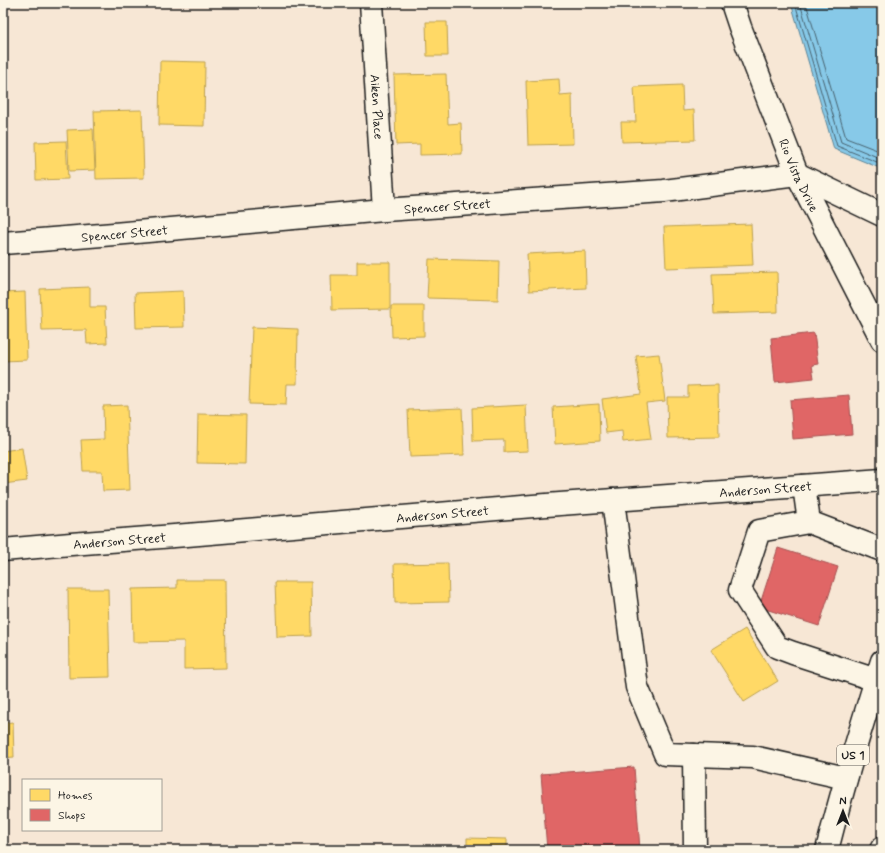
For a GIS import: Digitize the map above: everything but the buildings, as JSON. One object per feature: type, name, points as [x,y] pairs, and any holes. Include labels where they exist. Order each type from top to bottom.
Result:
[{"type":"main road","name":"Aiken Place","points":[[371,3],[384,210]]},
{"type":"main road","name":"Rio Vista Drive","points":[[732,3],[797,174],[882,340]]},
{"type":"main road","name":"Spencer Street","points":[[3,243],[384,210],[664,191],[797,174]]},
{"type":"main road","points":[[797,174],[882,215]]},
{"type":"main road","name":"Anderson Street","points":[[3,550],[613,500],[882,480]]},
{"type":"main road","points":[[804,486],[809,522]]},
{"type":"main road","points":[[613,500],[637,687],[665,754],[753,757],[846,778]]},
{"type":"main road","points":[[879,671],[793,653],[777,647],[740,590],[759,531],[809,522],[882,550]]},
{"type":"main road","name":"US 1","points":[[826,850],[867,707],[879,671]]},
{"type":"main road","points":[[694,755],[695,850]]},
{"type":"water","points":[[791,3],[882,3],[882,169],[834,149]]}]
